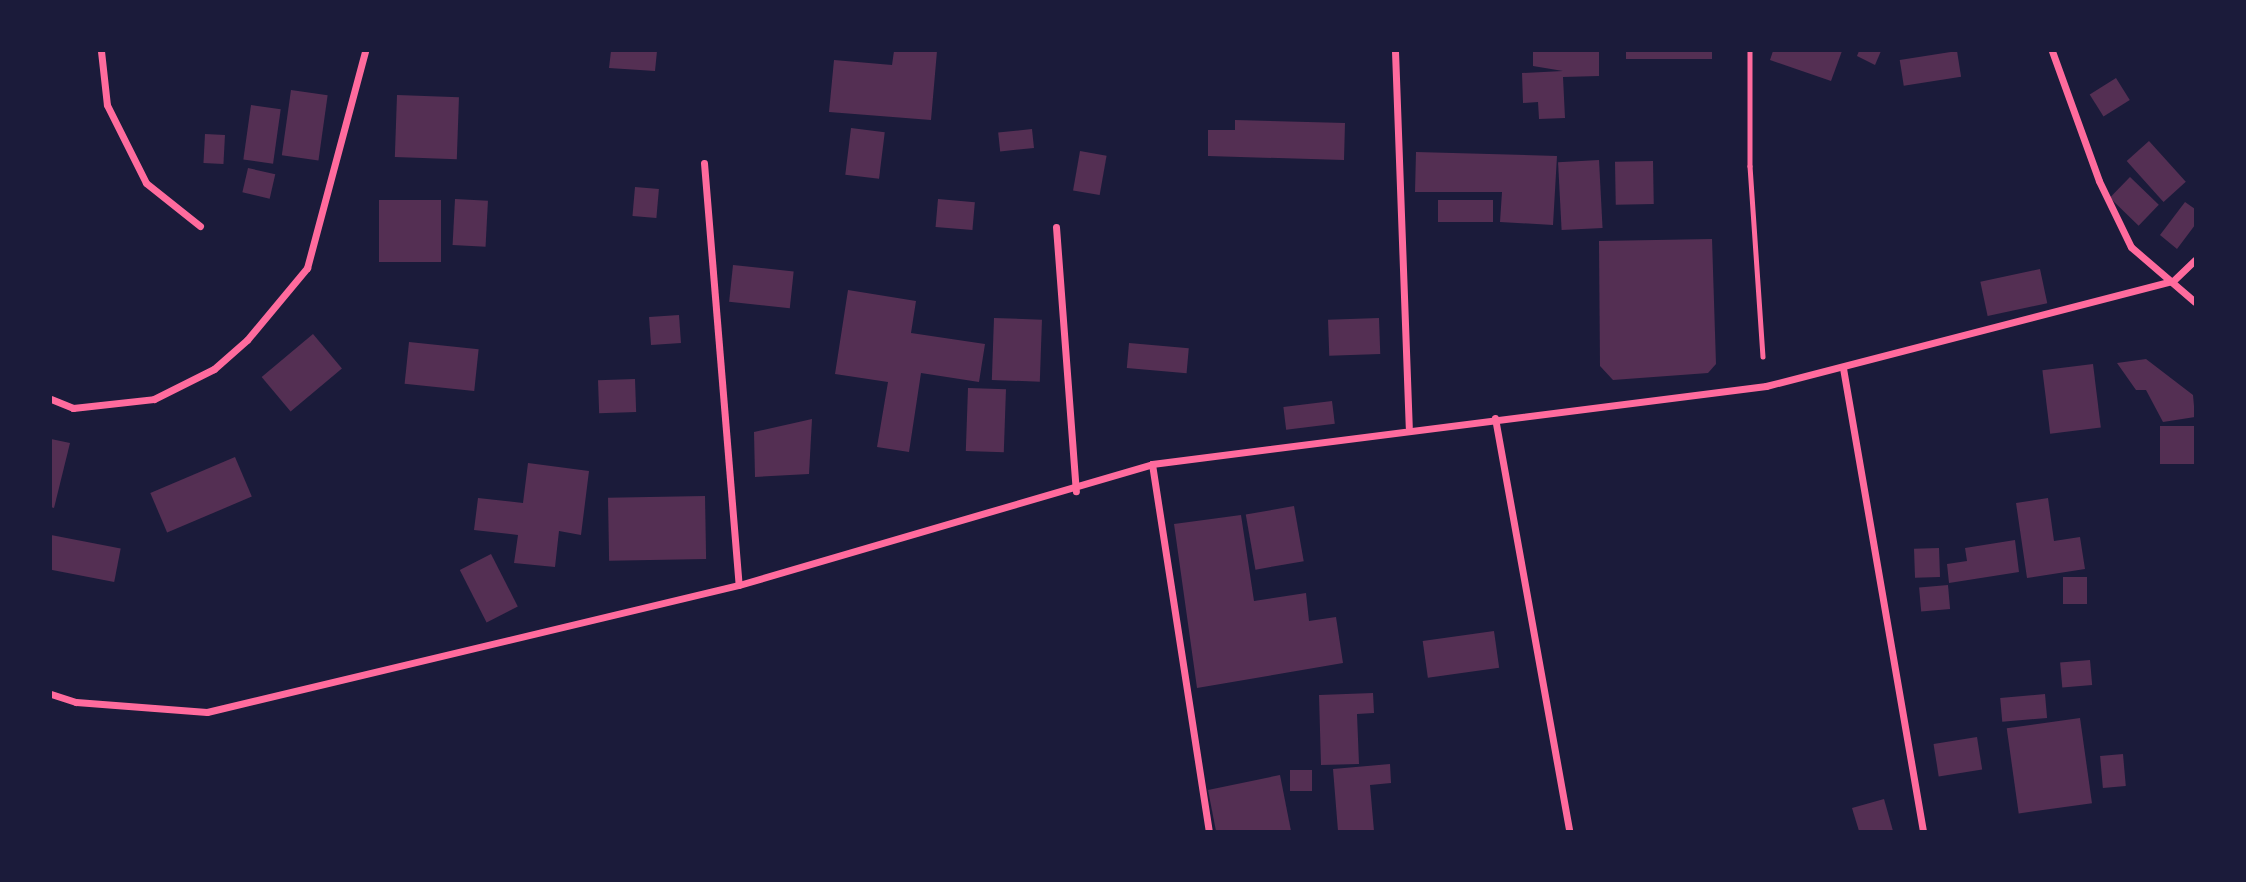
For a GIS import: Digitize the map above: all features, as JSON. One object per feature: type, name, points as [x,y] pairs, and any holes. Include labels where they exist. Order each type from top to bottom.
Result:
[{"type":"street","points":[[101,51],[107,105],[146,183],[200,226]]},
{"type":"street","points":[[51,399],[73,408],[154,399],[214,369],[247,340],[307,268],[366,51]]},
{"type":"street","points":[[1395,51],[1409,427]]},
{"type":"street","points":[[2052,51],[2099,181],[2131,247],[2195,302]]},
{"type":"street","points":[[704,163],[739,585]]},
{"type":"street","points":[[1056,227],[1076,491]]},
{"type":"street","points":[[51,694],[76,702],[207,712],[739,585],[1076,491],[1152,464],[1409,427],[1766,386],[2173,281],[2195,260]]},
{"type":"street","points":[[1843,368],[1923,831]]},
{"type":"street","points":[[1495,418],[1569,831]]},
{"type":"street","points":[[1152,464],[1209,831]]},
{"type":"path","points":[[1751,51],[1750,166],[1766,386]]},
{"type":"building","points":[[611,51],[657,51],[655,71],[609,68]]},
{"type":"building","points":[[894,51],[937,51],[931,120],[829,112],[834,60],[892,65]]},
{"type":"building","points":[[1533,51],[1599,51],[1599,76],[1563,77],[1565,118],[1539,119],[1538,102],[1523,103],[1522,73],[1563,71],[1533,66]]},
{"type":"building","points":[[1626,51],[1712,51],[1712,59],[1626,59]]},
{"type":"building","points":[[1773,51],[1842,51],[1831,81],[1770,60]]},
{"type":"building","points":[[1859,51],[1881,51],[1875,65],[1857,56]]},
{"type":"building","points":[[1957,51],[1961,77],[1904,86],[1900,60]]},
{"type":"building","points":[[2116,78],[2130,100],[2103,116],[2090,94]]},
{"type":"building","points":[[291,90],[328,95],[318,161],[282,155]]},
{"type":"building","points":[[397,95],[459,97],[457,159],[395,157]]},
{"type":"building","points":[[251,105],[281,109],[273,164],[243,159]]},
{"type":"building","points":[[1235,120],[1345,123],[1344,160],[1208,156],[1208,130],[1235,130]]},
{"type":"building","points":[[851,128],[885,132],[879,179],[845,175]]},
{"type":"building","points":[[1032,129],[1034,148],[1000,151],[998,133]]},
{"type":"building","points":[[205,134],[225,135],[223,164],[203,163]]},
{"type":"building","points":[[2149,141],[2186,182],[2164,202],[2127,161]]},
{"type":"building","points":[[1080,151],[1107,156],[1100,195],[1073,190]]},
{"type":"building","points":[[1416,152],[1557,156],[1553,225],[1500,222],[1502,192],[1415,192]]},
{"type":"building","points":[[1599,160],[1603,228],[1562,230],[1558,162]]},
{"type":"building","points":[[1653,161],[1654,204],[1616,205],[1615,162]]},
{"type":"building","points":[[248,168],[275,174],[270,199],[242,192]]},
{"type":"building","points":[[2130,177],[2159,205],[2139,226],[2110,198]]},
{"type":"building","points":[[635,187],[659,189],[656,218],[632,216]]},
{"type":"building","points":[[455,199],[488,201],[486,247],[453,245]]},
{"type":"building","points":[[938,199],[975,202],[972,230],[936,227]]},
{"type":"building","points":[[379,200],[441,200],[441,262],[379,262]]},
{"type":"building","points":[[1438,200],[1493,200],[1493,222],[1438,222]]},
{"type":"building","points":[[2185,202],[2195,209],[2195,225],[2177,249],[2160,235]]},
{"type":"building","points":[[1712,239],[1716,364],[1708,373],[1613,380],[1600,366],[1599,241]]},
{"type":"building","points":[[733,265],[794,271],[790,308],[729,302]]},
{"type":"building","points":[[2040,269],[2047,303],[1988,316],[1980,282]]},
{"type":"building","points":[[848,290],[916,301],[911,333],[985,344],[979,382],[921,373],[909,452],[877,447],[888,382],[835,374]]},
{"type":"building","points":[[679,315],[681,343],[651,345],[649,317]]},
{"type":"building","points":[[994,318],[1042,320],[1040,382],[992,380]]},
{"type":"building","points":[[1379,318],[1380,354],[1329,356],[1328,320]]},
{"type":"building","points":[[313,334],[342,368],[291,412],[262,377]]},
{"type":"building","points":[[409,342],[479,349],[474,391],[405,384]]},
{"type":"building","points":[[1129,343],[1189,348],[1187,373],[1127,368]]},
{"type":"building","points":[[2146,359],[2193,395],[2195,417],[2163,422],[2146,390],[2136,390],[2117,363]]},
{"type":"building","points":[[2093,364],[2101,428],[2050,434],[2042,370]]},
{"type":"building","points":[[635,379],[636,412],[599,413],[598,380]]},
{"type":"building","points":[[968,388],[1006,389],[1004,452],[966,451]]},
{"type":"building","points":[[1332,401],[1335,424],[1286,430],[1283,407]]},
{"type":"building","points":[[812,419],[809,474],[755,477],[754,432]]},
{"type":"building","points":[[2160,426],[2195,426],[2195,464],[2160,464]]},
{"type":"building","points":[[51,439],[70,443],[54,508],[51,507]]},
{"type":"building","points":[[235,457],[252,497],[167,533],[150,493]]},
{"type":"building","points":[[528,463],[589,471],[581,535],[559,531],[555,567],[514,563],[518,535],[474,530],[478,498],[523,503]]},
{"type":"building","points":[[705,496],[706,559],[609,561],[608,498]]},
{"type":"building","points":[[2048,498],[2054,541],[2080,537],[2085,569],[2027,578],[2016,503]]},
{"type":"building","points":[[1294,506],[1304,561],[1255,570],[1246,515]]},
{"type":"building","points":[[1241,515],[1254,601],[1306,593],[1309,621],[1336,617],[1343,663],[1197,688],[1174,524]]},
{"type":"building","points":[[51,535],[121,549],[114,582],[51,570]]},
{"type":"building","points":[[2015,540],[2019,572],[1949,583],[1947,564],[1967,561],[1965,548]]},
{"type":"building","points":[[1939,548],[1940,577],[1915,578],[1914,549]]},
{"type":"building","points":[[491,554],[518,607],[487,622],[460,570]]},
{"type":"building","points":[[2063,577],[2087,577],[2087,604],[2063,604]]},
{"type":"building","points":[[1948,585],[1950,609],[1921,611],[1919,588]]},
{"type":"building","points":[[1494,631],[1499,668],[1428,678],[1423,641]]},
{"type":"building","points":[[2090,660],[2092,685],[2062,688],[2060,663]]},
{"type":"building","points":[[1373,693],[1374,713],[1357,714],[1359,764],[1321,765],[1319,695]]},
{"type":"building","points":[[2045,694],[2047,718],[2002,722],[2000,698]]},
{"type":"building","points":[[2080,718],[2092,803],[2019,813],[2007,728]]},
{"type":"building","points":[[1977,737],[1982,770],[1939,776],[1934,744]]},
{"type":"building","points":[[2123,754],[2126,786],[2103,788],[2100,756]]},
{"type":"building","points":[[1390,764],[1391,783],[1370,785],[1374,831],[1338,831],[1333,769]]},
{"type":"building","points":[[1290,770],[1312,770],[1312,791],[1290,791]]},
{"type":"building","points":[[1280,775],[1291,831],[1216,831],[1208,790]]},
{"type":"building","points":[[1884,799],[1893,831],[1859,831],[1852,808]]}]
